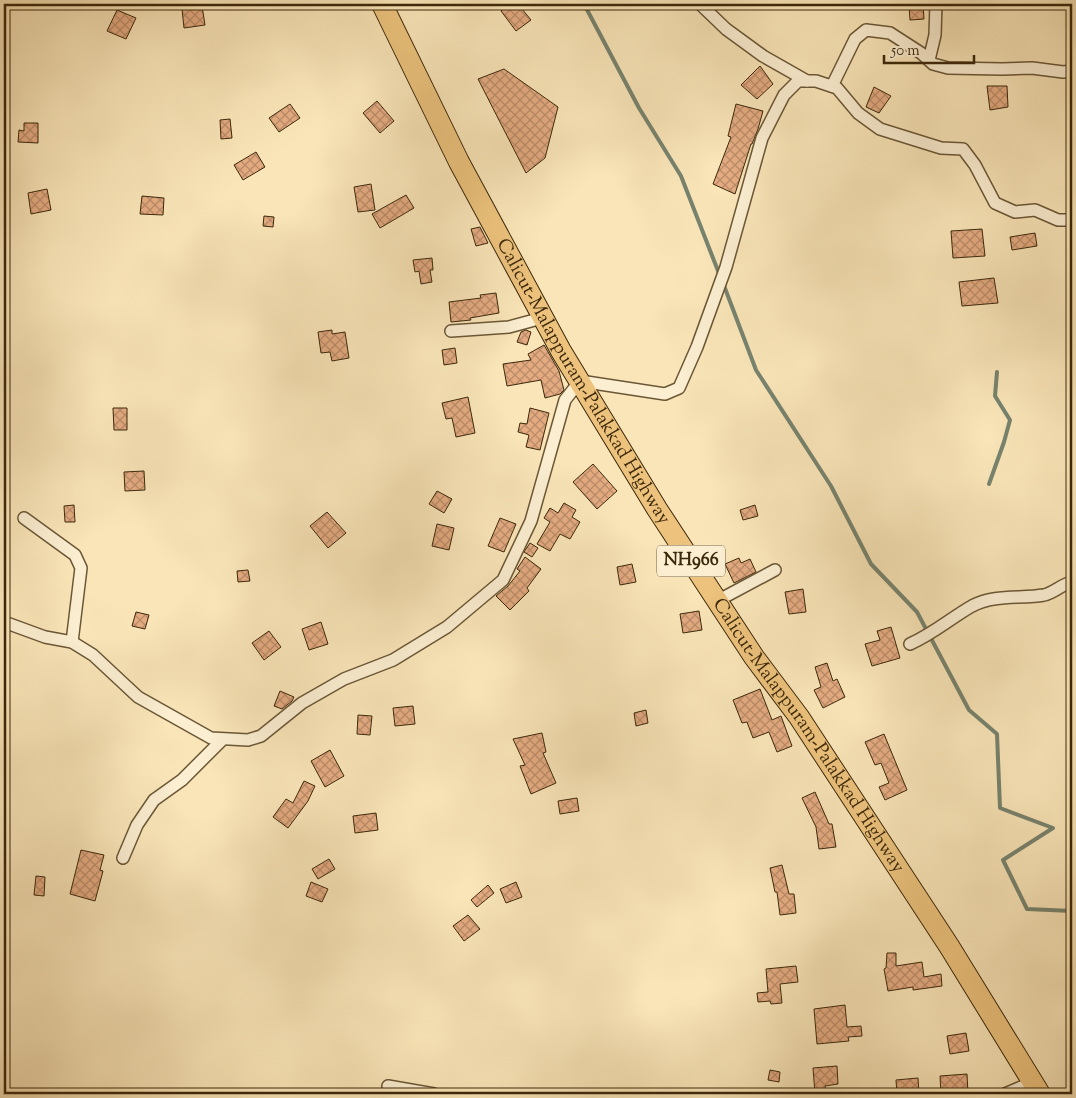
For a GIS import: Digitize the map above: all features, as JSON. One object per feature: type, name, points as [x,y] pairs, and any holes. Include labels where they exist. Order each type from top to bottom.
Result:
[{"type":"highway","name":"Calicut-Malappuram-Palakkad Highway","points":[[382,4],[459,162],[542,318],[657,509],[754,657],[799,717],[949,946],[1037,1088]]},
{"type":"street","points":[[700,4],[726,28],[763,56],[807,81]]},
{"type":"street","points":[[929,60],[935,35],[936,4]]},
{"type":"street","points":[[832,86],[855,38],[866,30],[890,33],[922,53],[933,64],[948,68],[1032,68],[1063,72],[1072,71]]},
{"type":"street","points":[[4,622],[45,637],[72,642],[92,655],[138,697],[211,738],[222,740],[248,740],[261,736],[302,703],[344,678],[393,660],[447,627],[503,580],[531,521],[565,400],[580,381],[664,394],[679,388],[709,316],[726,268],[762,138],[784,95],[798,81],[816,81],[837,88],[858,113],[880,129],[941,148],[963,149],[975,165],[996,203],[1015,212],[1035,210],[1058,220],[1072,220]]},
{"type":"street","points":[[451,331],[509,327],[542,318]]},
{"type":"street","points":[[24,518],[75,555],[81,568],[72,642]]},
{"type":"street","points":[[717,601],[775,570]]},
{"type":"street","points":[[915,642],[937,630],[972,606],[991,598],[1047,594],[1072,582]]},
{"type":"street","points":[[124,858],[137,825],[154,800],[182,780],[222,740]]},
{"type":"street","points":[[388,1086],[434,1094]]},
{"type":"street","points":[[1005,1094],[1037,1088]]},
{"type":"building","points":[[509,4],[518,4],[531,20],[516,31],[501,11]]},
{"type":"building","points":[[923,4],[924,19],[910,20],[909,5]]},
{"type":"building","points":[[202,6],[205,25],[184,28],[182,9]]},
{"type":"building","points":[[117,10],[136,18],[126,39],[107,31]]},
{"type":"building","points":[[760,66],[773,84],[757,99],[741,85]]},
{"type":"building","points":[[504,69],[558,107],[545,158],[526,173],[478,79]]},
{"type":"building","points":[[987,86],[1007,86],[1008,107],[990,110]]},
{"type":"building","points":[[874,87],[891,96],[879,113],[866,107]]},
{"type":"building","points":[[377,101],[394,121],[380,133],[363,113]]},
{"type":"building","points":[[290,104],[300,118],[279,132],[269,118]]},
{"type":"building","points":[[736,104],[763,111],[735,194],[713,184],[731,137],[728,136]]},
{"type":"building","points":[[230,119],[232,138],[221,139],[220,120]]},
{"type":"building","points":[[24,123],[38,123],[38,143],[18,142],[19,130],[24,131]]},
{"type":"building","points":[[256,152],[265,167],[243,180],[234,165]]},
{"type":"building","points":[[371,184],[375,210],[358,212],[354,187]]},
{"type":"building","points":[[47,189],[51,210],[31,214],[28,193]]},
{"type":"building","points":[[406,195],[414,208],[380,228],[372,214]]},
{"type":"building","points":[[142,196],[164,198],[163,215],[140,214]]},
{"type":"building","points":[[264,216],[274,217],[273,227],[263,226]]},
{"type":"building","points":[[480,227],[488,243],[476,246],[471,229]]},
{"type":"building","points":[[982,229],[985,256],[953,258],[951,231]]},
{"type":"building","points":[[1035,233],[1037,246],[1012,250],[1010,237]]},
{"type":"building","points":[[432,258],[433,270],[430,270],[432,282],[421,284],[419,271],[415,272],[413,260]]},
{"type":"building","points":[[994,278],[998,303],[962,306],[959,282]]},
{"type":"building","points":[[496,293],[499,313],[470,318],[471,320],[451,322],[449,302],[481,298],[480,295]]},
{"type":"building","points":[[332,330],[332,334],[345,332],[349,358],[332,361],[330,352],[321,353],[318,332]]},
{"type":"building","points":[[526,330],[531,332],[527,345],[517,342],[521,332]]},
{"type":"building","points":[[544,345],[559,371],[564,390],[560,394],[545,398],[541,380],[507,386],[503,364],[531,360],[528,354]]},
{"type":"building","points":[[455,348],[457,363],[444,365],[442,350]]},
{"type":"building","points":[[468,397],[475,433],[456,437],[452,418],[446,419],[442,403]]},
{"type":"building","points":[[113,408],[127,408],[127,430],[114,430]]},
{"type":"building","points":[[530,408],[549,413],[540,450],[526,447],[529,435],[518,432],[520,423],[527,424]]},
{"type":"building","points":[[593,464],[617,491],[597,509],[573,482]]},
{"type":"building","points":[[144,471],[145,490],[125,491],[124,472]]},
{"type":"building","points":[[437,491],[452,499],[444,513],[429,504]]},
{"type":"building","points":[[564,503],[576,510],[572,517],[580,522],[570,539],[560,534],[550,551],[537,544],[550,522],[544,518],[550,508],[558,513]]},
{"type":"building","points":[[74,505],[75,522],[65,522],[64,506]]},
{"type":"building","points":[[755,505],[758,516],[743,520],[740,510]]},
{"type":"building","points":[[327,512],[346,533],[328,548],[310,526]]},
{"type":"building","points":[[500,518],[516,524],[504,552],[488,546]]},
{"type":"building","points":[[437,524],[454,528],[449,550],[432,546]]},
{"type":"building","points":[[530,543],[538,548],[532,557],[524,552]]},
{"type":"building","points":[[525,557],[541,569],[527,588],[529,591],[510,610],[496,596],[508,586],[520,571],[517,569]]},
{"type":"building","points":[[739,558],[741,563],[750,559],[756,572],[734,583],[725,564]]},
{"type":"building","points":[[632,564],[636,582],[620,585],[617,567]]},
{"type":"building","points":[[248,570],[250,581],[238,582],[237,571]]},
{"type":"building","points":[[803,589],[806,612],[789,614],[785,592]]},
{"type":"building","points":[[699,611],[702,630],[683,633],[680,614]]},
{"type":"building","points":[[136,612],[149,615],[145,629],[132,626]]},
{"type":"building","points":[[321,622],[328,644],[309,650],[302,629]]},
{"type":"building","points":[[891,627],[900,658],[872,666],[865,644],[880,640],[877,631]]},
{"type":"building","points":[[269,631],[281,647],[264,660],[252,643]]},
{"type":"building","points":[[827,663],[833,681],[837,679],[845,697],[823,708],[814,690],[821,687],[815,667]]},
{"type":"building","points":[[760,689],[772,720],[781,716],[792,746],[777,752],[769,732],[753,738],[747,722],[742,723],[733,700]]},
{"type":"building","points":[[280,691],[294,697],[282,709],[274,706]]},
{"type":"building","points":[[413,706],[415,724],[395,726],[393,708]]},
{"type":"building","points":[[646,710],[648,723],[636,726],[634,713]]},
{"type":"building","points":[[358,715],[372,716],[370,735],[357,734]]},
{"type":"building","points":[[542,733],[546,752],[543,753],[556,783],[531,794],[520,766],[525,765],[513,739]]},
{"type":"building","points":[[884,734],[907,790],[885,800],[879,787],[889,783],[881,763],[875,765],[865,742]]},
{"type":"building","points":[[330,750],[344,776],[325,787],[311,761]]},
{"type":"building","points":[[304,781],[315,786],[308,801],[288,828],[273,817],[286,799],[293,803]]},
{"type":"building","points":[[815,792],[829,824],[832,824],[836,847],[819,849],[816,827],[802,798]]},
{"type":"building","points":[[577,798],[579,811],[560,814],[558,801]]},
{"type":"building","points":[[376,813],[378,830],[355,833],[353,816]]},
{"type":"building","points":[[81,850],[104,855],[100,870],[103,871],[95,901],[70,894]]},
{"type":"building","points":[[329,859],[335,869],[318,879],[312,869]]},
{"type":"building","points":[[782,865],[789,894],[794,894],[796,913],[780,915],[777,892],[775,892],[770,868]]},
{"type":"building","points":[[36,876],[45,877],[44,896],[34,895]]},
{"type":"building","points":[[311,882],[328,889],[322,902],[306,896]]},
{"type":"building","points":[[516,882],[522,897],[506,903],[500,889]]},
{"type":"building","points":[[488,885],[494,893],[477,907],[471,900]]},
{"type":"building","points":[[468,915],[480,929],[464,941],[453,926]]},
{"type":"building","points":[[887,953],[896,953],[896,966],[922,962],[924,977],[941,974],[942,986],[913,990],[913,987],[888,991],[884,969],[886,968]]},
{"type":"building","points":[[796,966],[798,982],[780,984],[782,1003],[758,1002],[757,993],[768,992],[766,969]]},
{"type":"building","points":[[845,1005],[847,1027],[861,1026],[862,1036],[848,1037],[849,1041],[817,1044],[814,1009]]},
{"type":"building","points":[[966,1033],[969,1051],[950,1054],[947,1036]]},
{"type":"building","points":[[837,1066],[838,1084],[825,1086],[826,1094],[815,1094],[813,1068]]},
{"type":"building","points":[[770,1070],[780,1072],[779,1082],[768,1080]]},
{"type":"building","points":[[967,1074],[968,1094],[941,1094],[940,1076]]},
{"type":"building","points":[[918,1078],[919,1094],[897,1094],[896,1080]]},
{"type":"waterway","points":[[584,4],[639,108],[681,176],[720,276]]},
{"type":"waterway","points":[[723,283],[756,370],[831,486],[871,564],[917,612],[969,710],[997,734],[1000,808],[1053,828],[1003,860],[1027,909],[1072,911]]},
{"type":"waterway","points":[[989,484],[1010,420],[995,396],[997,372]]}]
